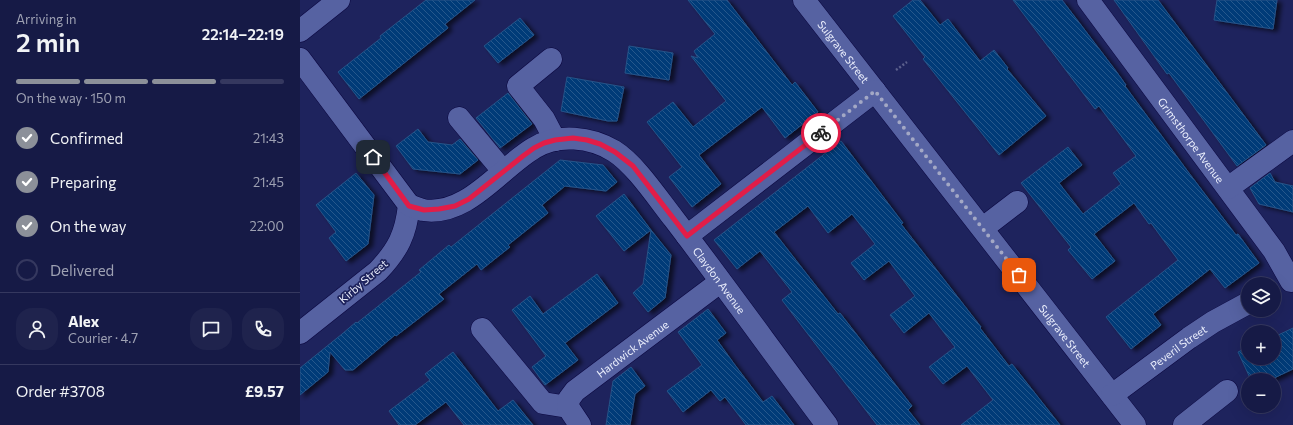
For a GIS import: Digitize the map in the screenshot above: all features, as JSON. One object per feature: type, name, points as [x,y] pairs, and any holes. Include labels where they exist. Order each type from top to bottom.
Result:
[{"type":"street","points":[[300,30],[339,0]]},
{"type":"street","name":"Sulgrave Street","points":[[804,0],[1136,425]]},
{"type":"street","name":"Grimsthorpe Avenue","points":[[1088,0],[1279,258],[1286,284]]},
{"type":"street","points":[[300,59],[409,206]]},
{"type":"street","points":[[551,59],[518,86],[544,119],[555,140]]},
{"type":"street","points":[[687,236],[875,91]]},
{"type":"street","points":[[459,118],[504,172]]},
{"type":"street","name":"Claydon Avenue","points":[[409,206],[424,210],[455,206],[469,199],[534,148],[544,143],[573,138],[600,144],[615,152],[633,166],[828,425]]},
{"type":"street","points":[[1228,188],[1293,141]]},
{"type":"street","points":[[983,228],[1017,202]]},
{"type":"street","name":"Kirby Street","points":[[300,333],[378,271],[390,259],[399,244],[407,222],[409,206]]},
{"type":"street","name":"Hardwick Avenue","points":[[568,407],[569,399],[575,391],[720,282]]},
{"type":"street","name":"Peveril Street","points":[[1112,395],[1189,338],[1213,322],[1241,308]]},
{"type":"street","points":[[482,329],[543,403],[568,407],[580,425]]},
{"type":"street","points":[[1184,425],[1227,391]]},
{"type":"path","points":[[896,70],[907,62]]},
{"type":"building","points":[[426,0],[475,0],[445,24],[448,28],[359,99],[338,72],[381,38],[380,36]]},
{"type":"building","points":[[688,0],[727,0],[792,85],[795,82],[818,112],[785,138],[762,107],[699,155],[721,184],[692,207],[669,177],[682,167],[647,122],[673,102],[693,127],[726,101],[691,56],[698,58],[694,51],[715,34]]},
{"type":"building","points":[[913,0],[920,0],[940,25],[948,19],[980,61],[994,50],[1008,68],[1007,69],[1046,116],[999,155],[923,59],[925,57],[893,16]]},
{"type":"building","points":[[1013,0],[1062,0],[1116,71],[1126,85],[1125,86],[1189,173],[1236,235],[1238,234],[1259,263],[1225,288],[1210,269],[1153,314],[1161,325],[1131,349],[1106,317],[1178,260],[1151,223],[1149,224],[1134,203],[1094,234],[1115,261],[1092,279],[1068,250],[1071,247],[1021,183],[1068,147],[1082,165],[1059,183],[1083,214],[1121,184],[1113,173],[1136,156],[1099,106],[1095,109]]},
{"type":"building","points":[[1114,0],[1158,0],[1266,145],[1237,166],[1169,73],[1167,74]]},
{"type":"building","points":[[1217,0],[1277,0],[1273,29],[1214,20]]},
{"type":"building","points":[[520,18],[534,35],[498,63],[484,46]]},
{"type":"building","points":[[629,46],[673,53],[669,80],[625,73]]},
{"type":"building","points":[[567,77],[624,87],[617,121],[608,121],[561,111]]},
{"type":"building","points":[[508,93],[532,124],[500,148],[476,118]]},
{"type":"building","points":[[418,129],[428,142],[452,145],[460,139],[478,160],[460,174],[413,169],[396,146]]},
{"type":"building","points":[[841,141],[903,223],[901,224],[981,327],[980,328],[1009,366],[1012,364],[1060,425],[961,425],[993,400],[967,366],[943,384],[929,367],[955,347],[929,313],[904,333],[890,315],[915,296],[889,261],[864,280],[851,263],[875,244],[852,214],[828,233],[808,206],[774,232],[838,314],[840,313],[912,406],[908,410],[920,425],[877,425],[782,300],[792,292],[760,251],[737,269],[714,240]]},
{"type":"building","points":[[560,160],[603,165],[617,182],[606,191],[565,186],[542,205],[548,213],[508,245],[510,247],[481,270],[477,264],[439,294],[444,299],[396,336],[395,335],[353,370],[345,370],[330,352],[328,372],[300,395],[300,368],[356,322],[357,323],[421,272],[419,270],[449,245],[451,247]]},
{"type":"building","points":[[356,173],[374,195],[368,244],[346,261],[329,238],[336,232],[316,205]]},
{"type":"building","points":[[1270,173],[1275,182],[1293,186],[1293,212],[1259,204],[1250,188]]},
{"type":"building","points":[[624,194],[651,230],[624,251],[596,216]]},
{"type":"building","points":[[651,230],[671,255],[665,298],[648,312],[633,293],[643,284]]},
{"type":"building","points":[[597,274],[618,303],[565,343],[578,360],[545,385],[532,367],[546,356],[512,310],[530,296],[543,314]]},
{"type":"building","points":[[708,309],[726,333],[717,340],[735,365],[763,402],[772,396],[794,425],[746,425],[725,397],[720,401],[711,390],[683,412],[667,391],[702,365],[678,332]]},
{"type":"building","points":[[1293,328],[1293,369],[1281,375],[1281,373],[1248,373],[1244,365],[1281,365],[1281,334]]},
{"type":"building","points":[[1241,350],[1241,358],[1238,352]]},
{"type":"building","points":[[453,352],[498,411],[513,400],[533,425],[464,425],[446,402],[415,425],[399,425],[389,411],[430,380],[425,374]]},
{"type":"building","points":[[631,367],[645,386],[635,394],[630,425],[606,425],[613,381]]},
{"type":"way so far","points":[[821,133],[875,91],[1019,275]]},
{"type":"route","points":[[373,157],[409,206],[424,210],[439,209],[455,206],[469,199],[523,156],[544,143],[573,138],[587,140],[600,144],[615,152],[633,166],[687,236],[821,133]]}]
